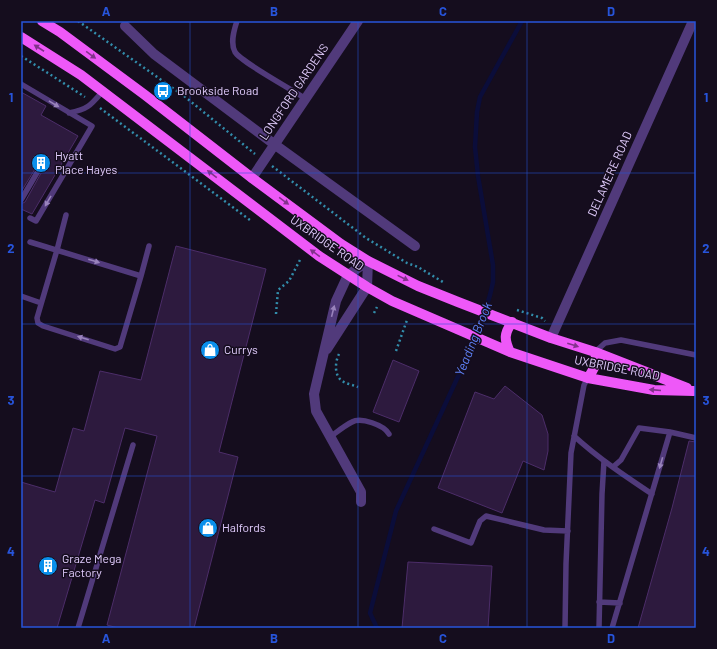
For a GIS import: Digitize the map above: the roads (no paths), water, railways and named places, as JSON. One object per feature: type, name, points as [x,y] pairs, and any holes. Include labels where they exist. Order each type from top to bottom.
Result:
[{"type":"main road","name":"UXBRIDGE ROAD","points":[[42,21],[60,32],[145,95],[252,178],[341,244],[368,261],[418,286],[458,302],[551,338],[595,352],[695,391]]},
{"type":"main road","name":"UXBRIDGE ROAD","points":[[21,37],[81,75],[319,256],[367,287],[411,310],[510,352],[588,378],[654,390],[695,391]]},
{"type":"main road","points":[[510,352],[506,342],[506,334],[512,322]]},
{"type":"main road","points":[[588,378],[595,369],[595,352]]},
{"type":"street","name":"LONGFORD GARDENS","points":[[252,178],[358,21]]},
{"type":"street","name":"DELAMERE ROAD","points":[[551,338],[693,21]]},
{"type":"street","points":[[124,26],[154,54],[274,144],[416,246]]},
{"type":"street","points":[[361,502],[361,492],[316,411],[314,394],[336,301],[348,275],[368,261]]},
{"type":"street","points":[[323,356],[367,287],[368,261]]},
{"type":"lane","points":[[237,21],[233,35],[235,52],[250,64],[306,98]]},
{"type":"lane","points":[[21,84],[92,126],[36,220],[30,218]]},
{"type":"lane","points":[[68,113],[88,107],[102,92]]},
{"type":"lane","points":[[21,200],[41,166]]},
{"type":"lane","points":[[66,215],[37,318],[38,323],[43,326],[115,348],[120,347],[149,246]]},
{"type":"lane","points":[[30,242],[141,276]]},
{"type":"lane","points":[[21,296],[41,303]]},
{"type":"lane","points":[[595,352],[605,343],[621,340],[696,355]]},
{"type":"lane","points":[[565,628],[572,453],[584,385],[588,378]]},
{"type":"lane","points":[[330,437],[353,421],[371,422],[386,429],[389,434]]},
{"type":"lane","points":[[613,467],[621,460],[639,428],[670,432],[696,438]]},
{"type":"lane","points":[[612,628],[670,432]]},
{"type":"lane","points":[[574,436],[604,462],[652,494]]},
{"type":"lane","points":[[78,628],[133,445]]},
{"type":"lane","points":[[599,628],[604,462]]},
{"type":"lane","points":[[434,529],[471,543],[480,520],[486,516],[544,530],[568,531]]},
{"type":"lane","points":[[599,602],[620,603]]},
{"type":"waterway","name":"Yeading Brook","points":[[377,628],[370,613],[396,511],[479,331],[490,295],[493,282],[493,265],[478,176],[475,147],[477,112],[480,97],[522,21]]},
{"type":"place","name":"Brookside Road","points":[[163,91]]},
{"type":"place","name":"Hyatt Place Hayes","points":[[41,163]]},
{"type":"place","name":"Currys","points":[[210,350]]},
{"type":"place","name":"Halfords","points":[[208,528]]},
{"type":"place","name":"Graze Mega Factory","points":[[48,566]]}]
